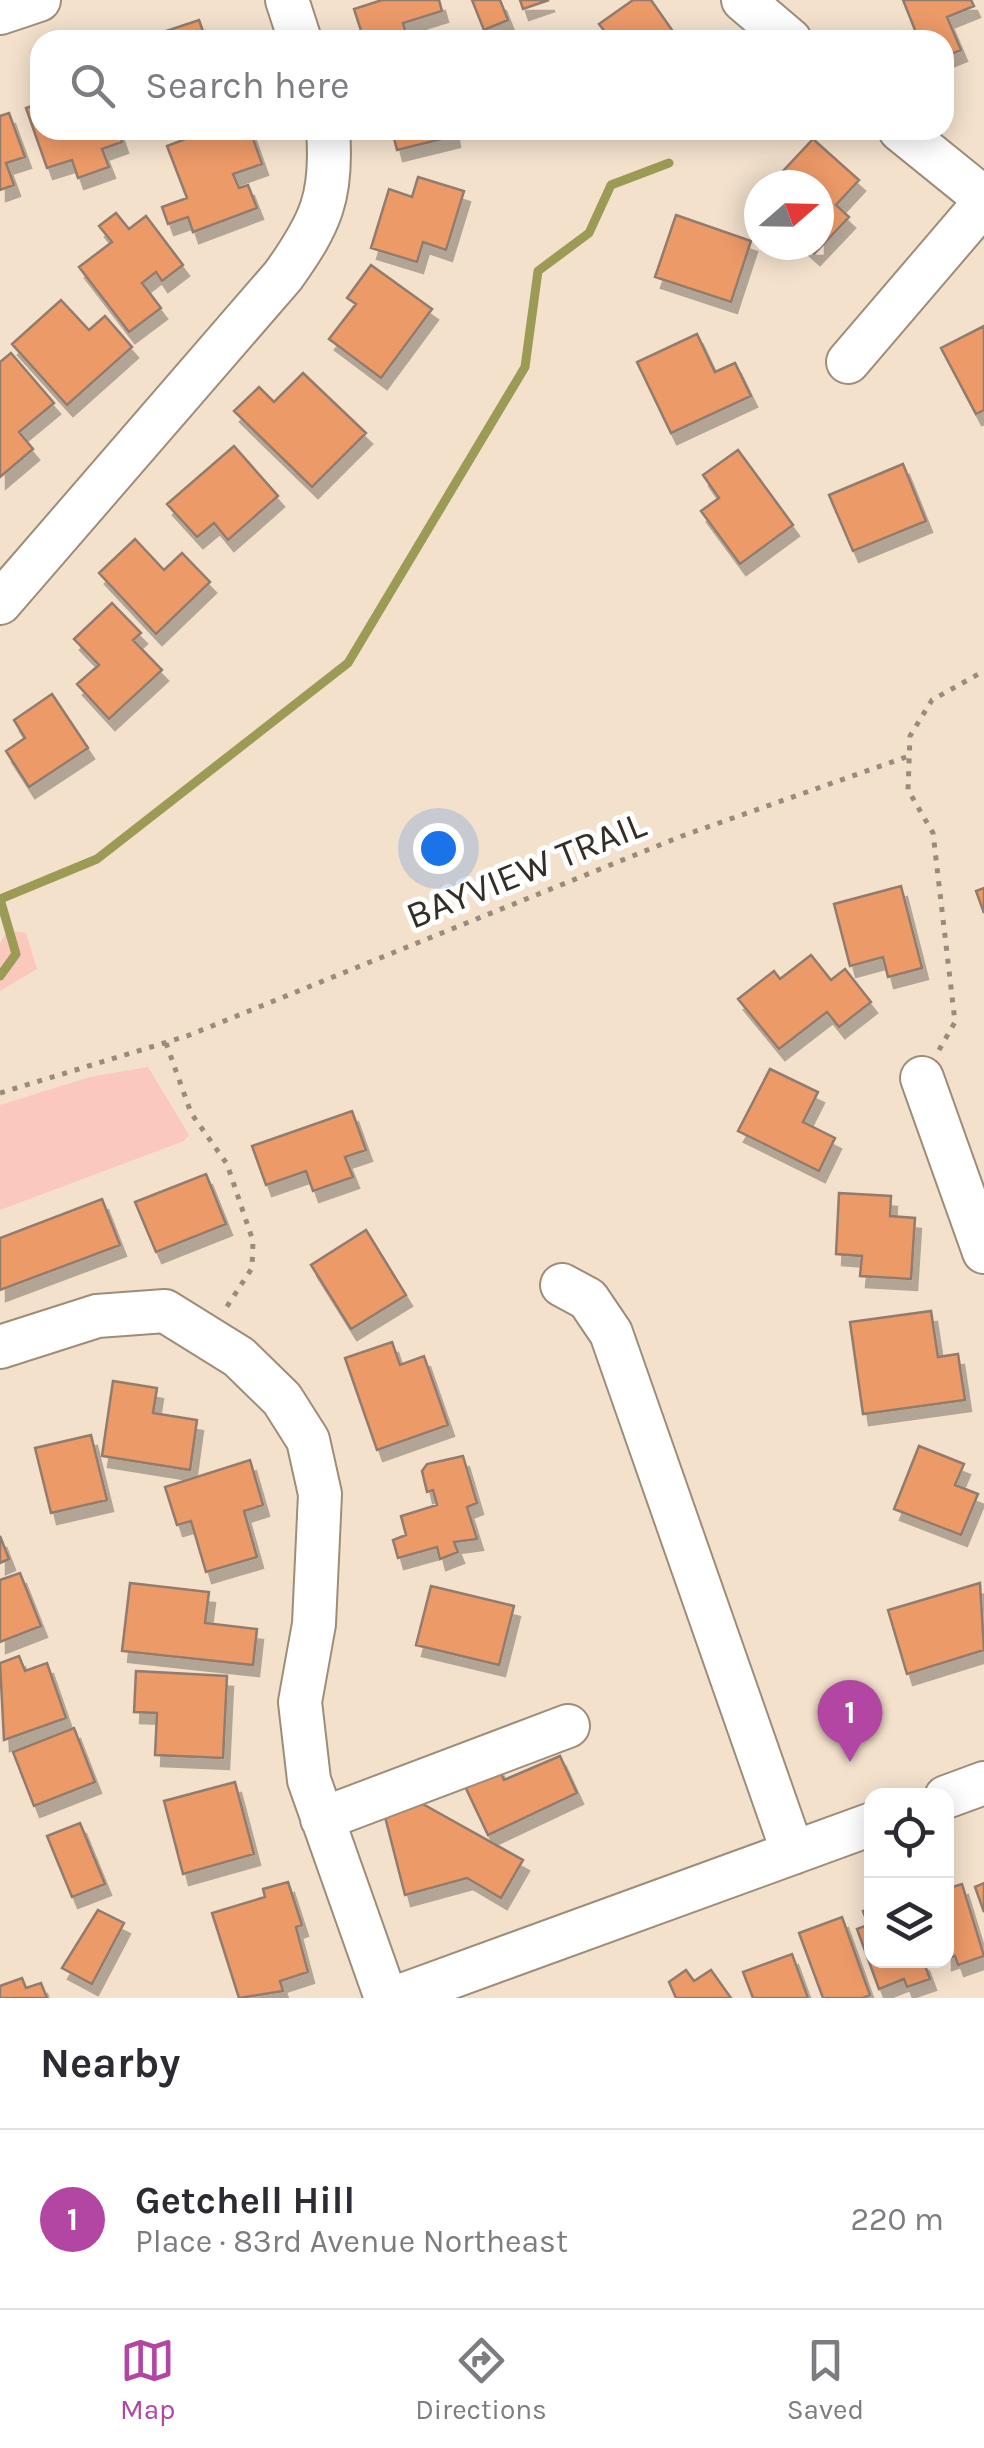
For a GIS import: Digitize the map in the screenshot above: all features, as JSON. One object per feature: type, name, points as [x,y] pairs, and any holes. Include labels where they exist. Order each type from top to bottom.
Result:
[{"type":"street","points":[[0,13],[39,0]]},
{"type":"street","points":[[287,0],[297,30]]},
{"type":"street","points":[[743,0],[778,30]]},
{"type":"street","points":[[0,602],[283,276],[312,235],[332,173],[329,140]]},
{"type":"street","points":[[848,362],[984,201],[912,140]]},
{"type":"street","points":[[922,1078],[984,1252]]},
{"type":"street","points":[[562,1284],[588,1299],[611,1334],[793,1853]]},
{"type":"street","points":[[0,1347],[97,1316],[164,1310],[240,1357],[282,1400],[308,1440],[320,1494],[314,1624],[300,1702],[309,1780],[386,1998]]},
{"type":"street","points":[[322,1819],[568,1726]]},
{"type":"street","points":[[954,1794],[984,1783]]},
{"type":"street","points":[[394,1998],[864,1827]]},
{"type":"path","points":[[922,1078],[955,1022],[933,833],[908,790],[910,736],[932,700],[984,670]]},
{"type":"path","name":"BAYVIEW TRAIL","points":[[0,1092],[166,1043],[682,836],[910,756]]},
{"type":"path","points":[[166,1043],[192,1112],[227,1164],[253,1241],[252,1268],[207,1337]]},
{"type":"shaded area","points":[[8,930],[26,933],[37,969],[0,991],[0,943]]},
{"type":"shaded area","points":[[148,1067],[189,1135],[184,1141],[0,1210],[0,1105],[90,1077]]},
{"type":"building","points":[[382,0],[439,0],[442,11],[403,23],[405,30],[361,30],[354,9]]},
{"type":"building","points":[[472,0],[500,0],[508,20],[484,30]]},
{"type":"building","points":[[520,0],[549,0],[523,9]]},
{"type":"building","points":[[633,0],[651,0],[672,30],[604,30],[599,24]]},
{"type":"building","points":[[903,0],[971,0],[974,6],[947,17],[953,30],[915,30]]},
{"type":"building","points":[[199,20],[202,30],[169,30]]},
{"type":"building","points":[[954,34],[961,50],[954,53]]},
{"type":"building","points":[[9,113],[25,157],[6,163],[14,185],[0,190],[0,116]]},
{"type":"building","points":[[37,140],[121,140],[102,149],[109,167],[78,178],[72,160],[47,168]]},
{"type":"building","points":[[183,140],[254,140],[262,164],[233,174],[239,188],[248,185],[257,208],[193,232],[188,217],[168,224],[162,207],[187,198],[167,146]]},
{"type":"building","points":[[394,140],[438,140],[397,150]]},
{"type":"building","points":[[812,140],[859,180],[836,205],[849,217],[834,233],[834,170],[784,170]]},
{"type":"building","points":[[418,177],[464,191],[446,250],[423,242],[417,262],[371,248],[389,189],[412,197]]},
{"type":"building","points":[[116,213],[129,229],[146,216],[183,265],[162,281],[156,272],[142,283],[161,308],[129,332],[79,267],[112,242],[99,226]]},
{"type":"building","points":[[676,215],[744,239],[745,260],[731,302],[655,277]]},
{"type":"building","points":[[371,265],[432,309],[381,378],[329,339],[356,304],[347,298]]},
{"type":"building","points":[[61,300],[89,330],[105,316],[132,347],[67,405],[12,344]]},
{"type":"building","points":[[984,326],[984,410],[976,414],[941,348]]},
{"type":"building","points":[[697,334],[715,372],[735,363],[751,396],[671,433],[637,362]]},
{"type":"building","points":[[11,353],[54,403],[19,432],[33,449],[0,477],[0,362]]},
{"type":"building","points":[[303,373],[366,433],[312,487],[234,411],[259,387],[274,402]]},
{"type":"building","points":[[234,446],[278,496],[228,540],[214,523],[197,537],[167,504]]},
{"type":"building","points":[[738,450],[793,525],[740,564],[701,511],[719,498],[703,475]]},
{"type":"building","points":[[903,464],[926,521],[853,551],[829,495]]},
{"type":"building","points":[[135,539],[164,570],[182,553],[210,582],[156,634],[99,573]]},
{"type":"building","points":[[112,603],[141,633],[133,640],[162,670],[109,719],[77,684],[99,665],[74,639]]},
{"type":"building","points":[[52,694],[88,748],[29,787],[6,751],[25,738],[14,720]]},
{"type":"building","points":[[901,886],[922,968],[888,977],[883,957],[850,966],[834,904]]},
{"type":"building","points":[[984,888],[984,913],[976,891]]},
{"type":"building","points":[[811,955],[831,980],[845,969],[871,1002],[839,1027],[827,1012],[779,1049],[738,999],[774,971],[780,979]]},
{"type":"building","points":[[770,1069],[818,1092],[803,1122],[835,1138],[819,1171],[738,1131]]},
{"type":"building","points":[[352,1111],[366,1150],[345,1157],[353,1177],[313,1191],[306,1171],[266,1185],[252,1146]]},
{"type":"building","points":[[206,1174],[226,1224],[156,1252],[135,1202]]},
{"type":"building","points":[[839,1193],[891,1196],[890,1216],[915,1218],[911,1279],[860,1276],[862,1256],[836,1254]]},
{"type":"building","points":[[102,1199],[120,1245],[0,1290],[0,1238]]},
{"type":"building","points":[[366,1230],[406,1295],[351,1329],[311,1265]]},
{"type":"building","points":[[931,1311],[938,1357],[958,1354],[965,1400],[863,1414],[850,1322]]},
{"type":"building","points":[[392,1342],[400,1365],[424,1356],[448,1425],[377,1450],[345,1358]]},
{"type":"building","points":[[113,1381],[157,1388],[153,1413],[197,1420],[190,1470],[102,1456]]},
{"type":"building","points":[[91,1435],[107,1500],[51,1513],[35,1448]]},
{"type":"building","points":[[919,1446],[964,1464],[955,1485],[978,1494],[961,1535],[894,1509]]},
{"type":"building","points":[[463,1456],[477,1503],[467,1507],[477,1539],[454,1542],[458,1552],[440,1559],[437,1547],[398,1558],[393,1540],[406,1535],[401,1516],[437,1505],[433,1490],[427,1492],[422,1471],[427,1464]]},
{"type":"building","points":[[250,1460],[263,1505],[244,1511],[257,1557],[206,1572],[191,1521],[177,1525],[165,1487]]},
{"type":"building","points":[[0,1536],[9,1559],[0,1563]]},
{"type":"building","points":[[20,1573],[41,1626],[0,1642],[0,1580]]},
{"type":"building","points":[[130,1583],[209,1592],[205,1623],[257,1629],[253,1665],[122,1651]]},
{"type":"building","points":[[980,1583],[984,1650],[907,1674],[888,1610]]},
{"type":"building","points":[[431,1586],[514,1606],[499,1665],[416,1645]]},
{"type":"building","points":[[19,1656],[25,1671],[47,1663],[66,1718],[4,1740],[0,1663]]},
{"type":"building","points":[[136,1671],[227,1676],[223,1758],[155,1755],[157,1713],[134,1712]]},
{"type":"building","points":[[74,1728],[95,1782],[34,1806],[13,1752]]},
{"type":"building","points":[[560,1756],[577,1793],[488,1835],[463,1782],[498,1766],[504,1780]]},
{"type":"building","points":[[235,1782],[254,1854],[183,1874],[164,1801]]},
{"type":"building","points":[[421,1803],[523,1860],[501,1898],[467,1878],[405,1895],[384,1813]]},
{"type":"building","points":[[80,1823],[105,1884],[72,1897],[47,1836]]},
{"type":"building","points":[[288,1882],[302,1925],[296,1927],[308,1972],[280,1981],[283,1991],[239,1998],[212,1913],[265,1897],[263,1889]]},
{"type":"building","points":[[984,1883],[984,1912],[975,1887]]},
{"type":"building","points":[[962,1884],[984,1956],[958,1965],[954,1956],[954,1886]]},
{"type":"building","points":[[98,1910],[124,1923],[92,1984],[62,1968]]},
{"type":"building","points":[[842,1917],[870,1995],[863,1998],[823,1998],[799,1933]]},
{"type":"building","points":[[864,1926],[864,1948],[857,1929]]},
{"type":"building","points":[[792,1954],[808,1998],[753,1998],[743,1972]]},
{"type":"building","points":[[871,1968],[926,1968],[930,1979],[907,1987],[904,1979],[879,1989]]},
{"type":"building","points":[[686,1970],[694,1981],[711,1970],[731,1998],[676,1998],[669,1982]]},
{"type":"building","points":[[22,1978],[26,1988],[41,1983],[47,1998],[0,1998],[0,1986]]},
{"type":"waterway","points":[[0,976],[16,954],[0,899],[97,859],[348,663],[525,367],[538,271],[589,233],[611,185],[669,163]]},
{"type":"place","name":"Getchell Hill","points":[[850,1762]]}]
